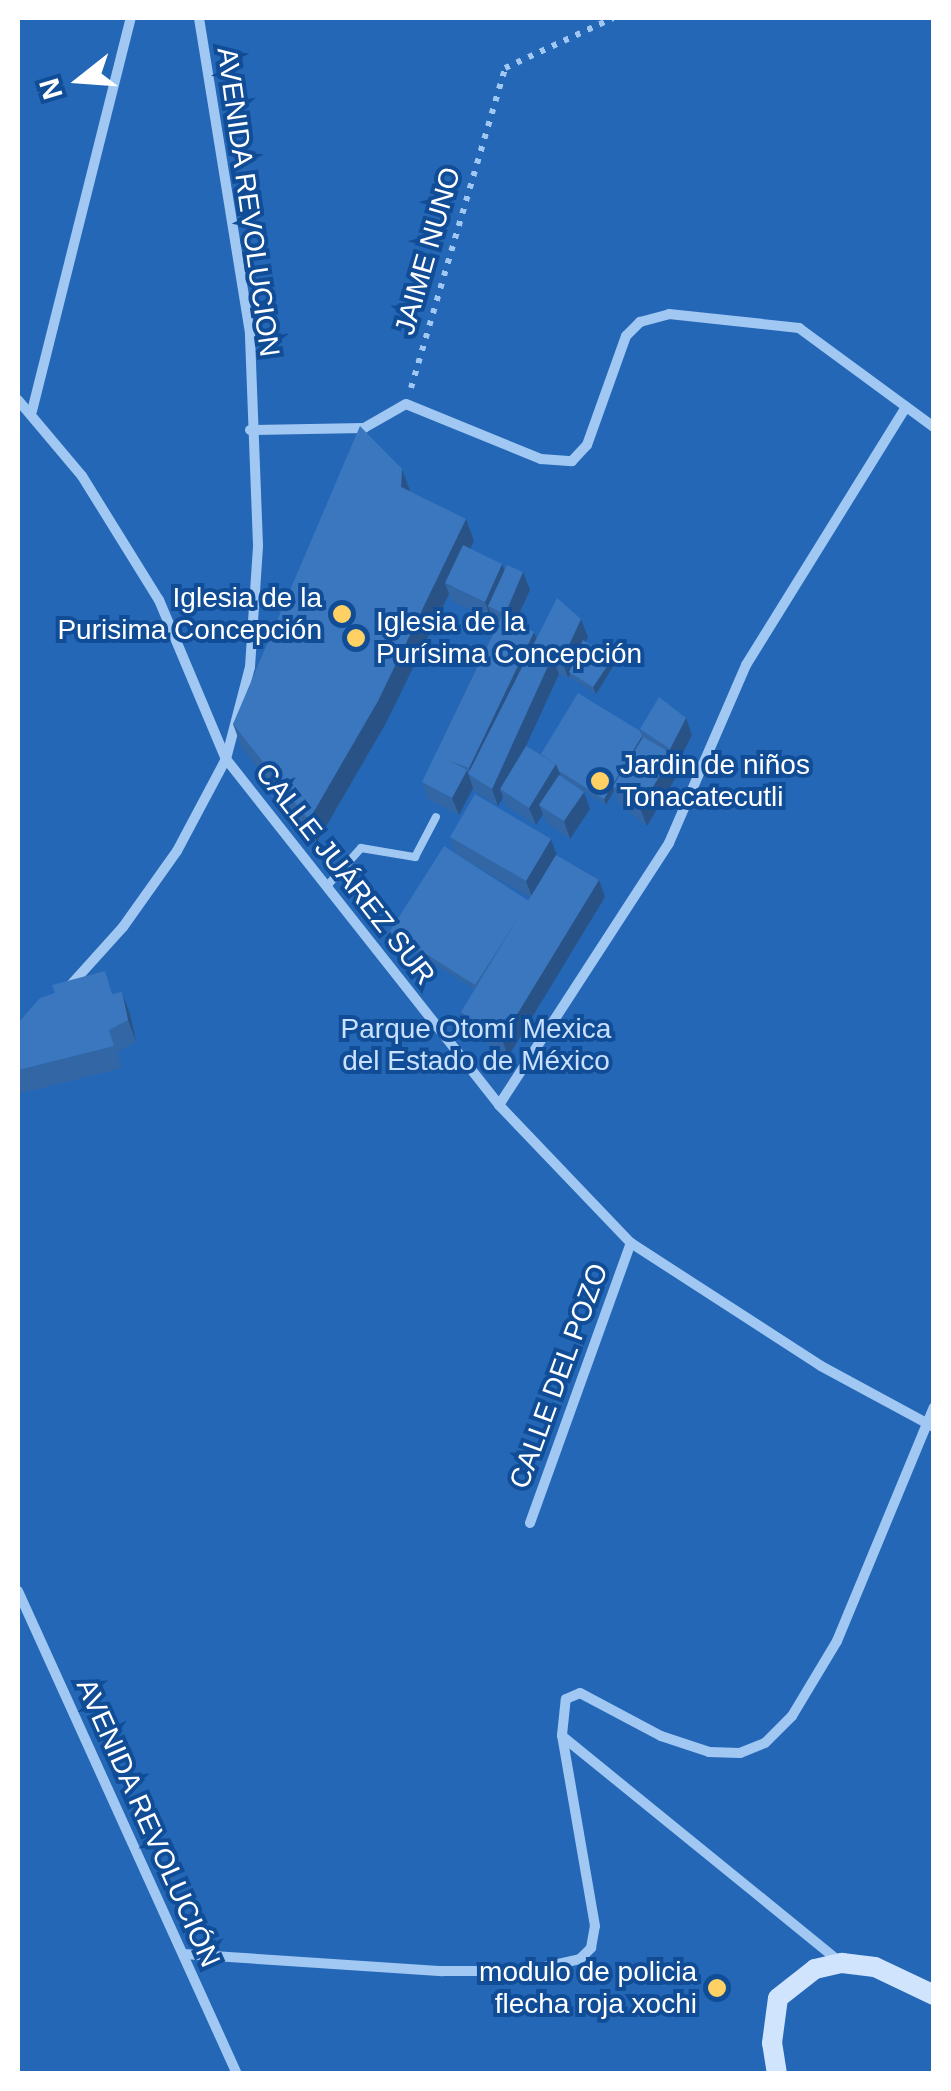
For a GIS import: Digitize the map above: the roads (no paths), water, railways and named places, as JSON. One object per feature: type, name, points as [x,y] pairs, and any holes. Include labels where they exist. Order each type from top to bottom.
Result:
[{"type":"main road","points":[[776,2074],[772,2043],[778,1998],[815,1969],[842,1963],[875,1967],[934,1995]]},
{"type":"street","points":[[32,411],[131,18]]},
{"type":"street","name":"AVENIDA REVOLUCION","points":[[52,1003],[122,927],[177,851],[226,759],[250,667],[258,545],[250,430],[250,333],[199,18]]},
{"type":"street","points":[[250,430],[364,428],[406,404],[541,459],[572,461],[587,445],[626,336],[640,322],[668,314],[799,328],[934,427]]},
{"type":"street","name":"CALLE JUÁREZ SUR","points":[[18,400],[32,411],[82,476],[159,600],[226,759],[499,1106],[630,1243],[821,1366],[930,1425]]},
{"type":"street","points":[[499,1106],[668,843],[746,665],[906,406]]},
{"type":"street","name":"CALLE DEL POZO","points":[[530,1524],[630,1243]]},
{"type":"street","points":[[183,1954],[527,1971],[580,1959],[594,1934],[562,1735],[566,1698],[580,1692],[661,1736],[710,1752],[740,1753],[765,1743],[792,1716],[837,1641],[930,1425],[934,1407]]},
{"type":"street","name":"AVENIDA REVOLUCIÓN","points":[[18,1591],[237,2074]]},
{"type":"street","points":[[562,1735],[842,1963]]},
{"type":"lane","points":[[326,886],[361,848],[415,857],[436,817]]},
{"type":"place","name":"Iglesia de la Purisima Concepción","points":[[342,614]]},
{"type":"place","name":"Iglesia de la Purísima Concepción","points":[[356,638]]},
{"type":"place","name":"Jardin de niños Tonacatecutli","points":[[600,781]]},
{"type":"place","name":"modulo de policia flecha roja xochi","points":[[717,1988]]},
{"type":"park label","name":"Parque Otomí Mexica del Estado de México","points":[[476,1045]]}]
